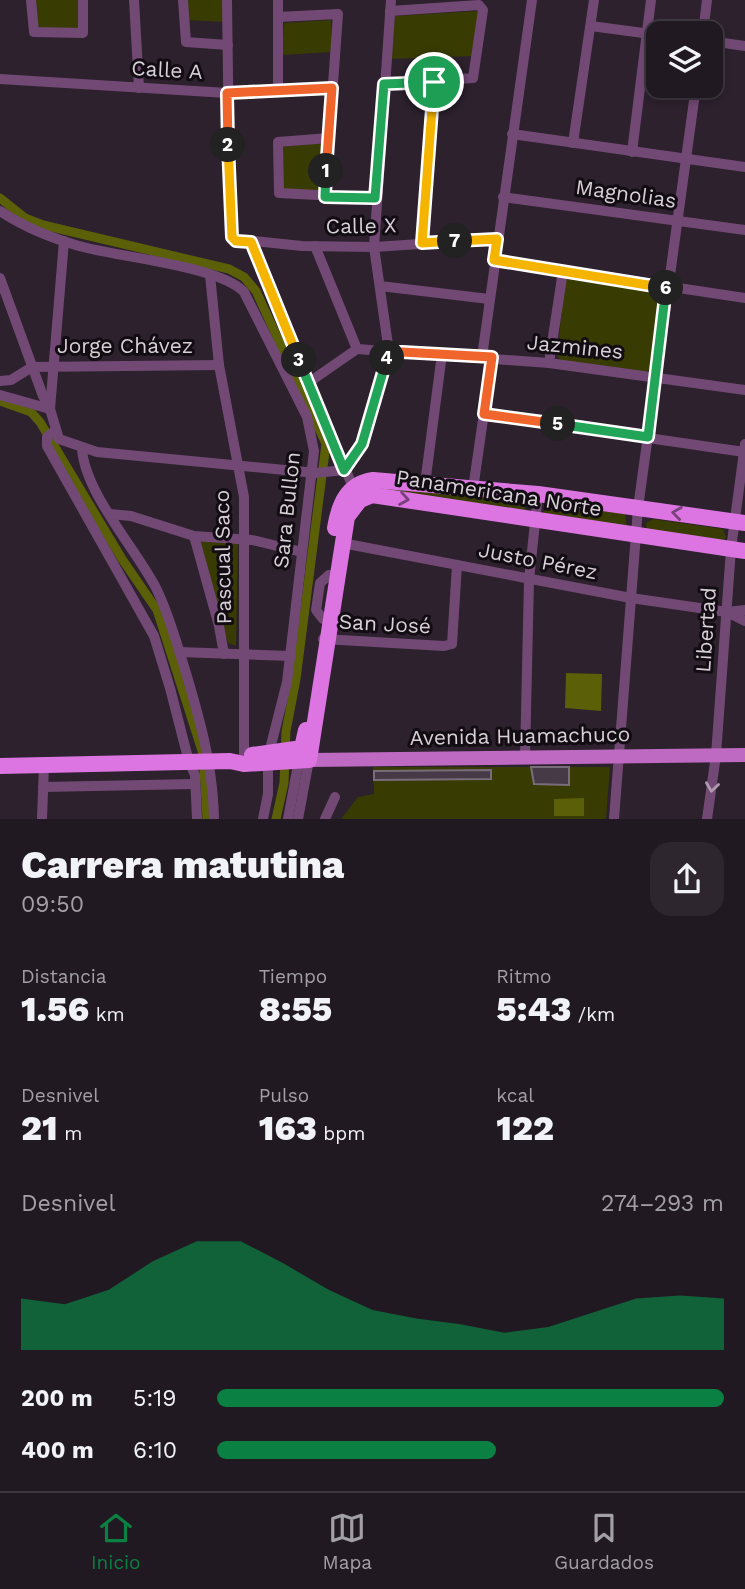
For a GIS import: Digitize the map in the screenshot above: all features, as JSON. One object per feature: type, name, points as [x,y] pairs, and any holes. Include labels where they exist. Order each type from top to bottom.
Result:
[{"type":"highway","name":"Panamericana Norte","points":[[356,494],[373,480],[538,494],[740,522]]},
{"type":"highway","name":"Panamericana Norte","points":[[356,494],[386,495],[535,522],[738,550]]},
{"type":"highway","points":[[0,766],[300,757],[325,640],[347,517],[356,494],[345,495],[337,516],[323,619],[325,640]]},
{"type":"main road","name":"Avenida Huamachuco","points":[[300,757],[745,755]]},
{"type":"street","points":[[31,0],[34,32],[83,33],[83,0]]},
{"type":"street","points":[[134,0],[139,88]]},
{"type":"street","points":[[183,0],[186,42],[228,45]]},
{"type":"street","points":[[227,0],[227,93]]},
{"type":"street","points":[[278,0],[278,90]]},
{"type":"street","points":[[473,489],[484,414],[489,299],[531,0]]},
{"type":"street","points":[[573,143],[594,0]]},
{"type":"street","points":[[651,0],[652,21]]},
{"type":"street","points":[[704,21],[707,0]]},
{"type":"street","points":[[53,435],[82,448],[237,466],[329,473],[344,470],[362,444],[389,352],[374,247],[375,198],[384,84],[391,5],[482,7],[473,78],[384,84]]},
{"type":"street","points":[[278,17],[338,14],[325,197]]},
{"type":"street","points":[[591,26],[646,33]]},
{"type":"street","points":[[723,43],[745,46]]},
{"type":"street","points":[[632,152],[646,69]]},
{"type":"street","name":"Calle A","points":[[0,79],[227,93],[332,88]]},
{"type":"street","points":[[422,243],[434,82]]},
{"type":"street","name":"Calle X","points":[[227,93],[230,233],[236,241],[374,247],[497,239]]},
{"type":"street","points":[[614,819],[638,508],[694,98]]},
{"type":"street","points":[[512,134],[745,167]]},
{"type":"street","points":[[329,138],[278,142],[278,191],[325,197],[375,198]]},
{"type":"street","name":"Magnolias","points":[[503,197],[745,230]]},
{"type":"street","name":"Sara Bullon","points":[[0,211],[19,224],[64,241],[231,281],[244,292],[307,417],[314,451],[314,472],[291,656],[263,819]]},
{"type":"street","points":[[64,241],[51,366],[50,409],[53,435],[47,446],[150,629],[200,762],[195,784],[197,819]]},
{"type":"street","points":[[251,242],[356,494]]},
{"type":"street","points":[[309,383],[357,349],[315,246]]},
{"type":"street","points":[[494,260],[745,298]]},
{"type":"street","points":[[550,363],[563,271]]},
{"type":"street","name":"Pascual Saco","points":[[210,275],[219,365],[244,497],[244,654],[237,759]]},
{"type":"street","points":[[0,278],[50,409]]},
{"type":"street","points":[[380,286],[489,299]]},
{"type":"street","name":"Jazmines","points":[[357,349],[550,363],[745,390]]},
{"type":"street","points":[[425,484],[442,354]]},
{"type":"street","name":"Jorge Chávez","points":[[32,367],[219,365]]},
{"type":"street","points":[[0,381],[11,380],[32,367]]},
{"type":"street","points":[[0,395],[50,409]]},
{"type":"street","points":[[484,414],[745,448]]},
{"type":"street","points":[[82,448],[84,463],[110,514],[156,587],[179,652],[214,819]]},
{"type":"street","name":"Libertad","points":[[707,819],[716,755],[727,612],[738,550],[745,448]]},
{"type":"street","points":[[525,757],[529,580],[538,494]]},
{"type":"street","points":[[110,514],[131,516],[194,536],[243,540],[302,552]]},
{"type":"street","points":[[194,536],[224,653]]},
{"type":"street","name":"Justo Pérez","points":[[342,543],[631,598],[727,612],[745,610]]},
{"type":"street","name":"San José","points":[[325,640],[444,646],[452,644],[457,565]]},
{"type":"street","name":"Justo Pérez","points":[[727,612],[745,621]]},
{"type":"street","points":[[179,652],[291,656]]},
{"type":"street","points":[[288,819],[300,757]]},
{"type":"street","points":[[298,819],[300,757]]},
{"type":"street","points":[[42,819],[44,765]]},
{"type":"street","points":[[43,786],[195,784]]},
{"type":"street","points":[[326,819],[335,797]]},
{"type":"shaded area","points":[[34,0],[80,0],[82,30],[39,29]]},
{"type":"shaded area","points":[[186,0],[224,0],[224,22],[187,20]]},
{"type":"shaded area","points":[[480,13],[474,56],[391,59],[395,16]]},
{"type":"shaded area","points":[[331,20],[332,52],[282,55],[284,23]]},
{"type":"shaded area","points":[[323,143],[322,192],[283,190],[282,147]]},
{"type":"shaded area","points":[[573,275],[656,288],[664,295],[654,366],[646,372],[563,362],[557,356],[565,279]]},
{"type":"shaded area","points":[[386,487],[521,500],[526,510],[523,514],[386,492]]},
{"type":"shaded area","points":[[548,504],[625,514],[627,527],[543,514]]},
{"type":"shaded area","points":[[653,519],[723,529],[726,537],[724,541],[647,532],[646,523]]},
{"type":"shaded area","points":[[197,540],[235,541],[238,544],[236,646],[228,643]]},
{"type":"shaded area","points":[[566,673],[602,674],[601,711],[565,708]]},
{"type":"shaded area","points":[[373,767],[610,767],[606,819],[341,819],[358,797],[374,794]]},
{"type":"shaded area","points":[[584,798],[584,816],[554,816],[554,799]]},
{"type":"building","points":[[531,767],[569,767],[569,785],[534,784]]},
{"type":"building","points":[[491,770],[491,779],[374,780],[374,771]]},
{"type":"waterway","points":[[0,198],[25,218],[43,225],[229,269],[244,277],[256,291],[326,444],[296,679],[286,731],[284,783],[276,819]]},
{"type":"waterway","points":[[0,401],[31,412],[40,422],[122,559],[157,610],[203,754],[207,819]]},
{"type":"route","points":[[434,82],[422,243],[497,239],[494,260],[667,286],[648,437],[484,414],[492,357],[389,352],[362,444],[344,470],[251,242],[236,241],[230,233],[227,93],[332,88],[325,197],[375,198],[384,84],[434,82]]}]
